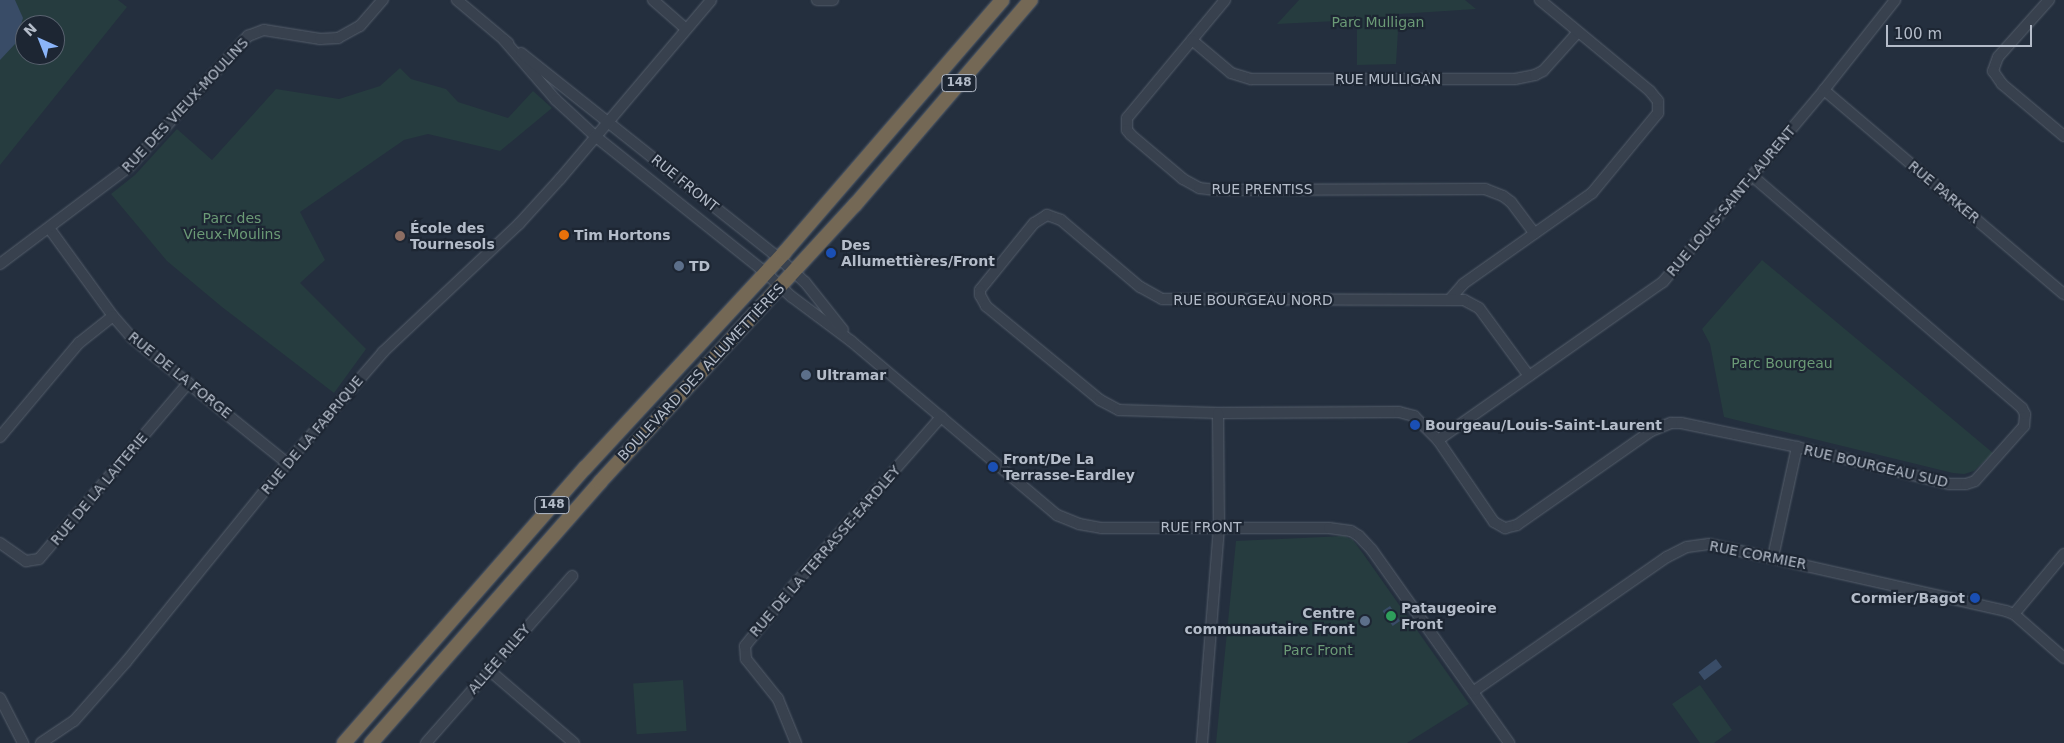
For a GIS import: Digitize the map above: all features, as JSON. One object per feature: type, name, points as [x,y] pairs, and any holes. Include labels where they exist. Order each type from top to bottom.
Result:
[{"type":"highway","name":"BOULEVARD DES ALLUMETTIÈRES","points":[[344,743],[574,481],[766,273],[1002,0]]},
{"type":"highway","name":"BOULEVARD DES ALLUMETTIÈRES","points":[[371,743],[600,482],[855,205],[1031,0]]},
{"type":"street","name":"RUE DES VIEUX-MOULINS","points":[[0,264],[130,166],[248,36],[264,30],[320,39],[338,38],[360,26],[383,0]]},
{"type":"street","name":"RUE FRONT","points":[[457,0],[504,40],[779,258],[805,282],[851,341]]},
{"type":"street","points":[[653,0],[686,29]]},
{"type":"street","name":"RUE DE LA FABRIQUE","points":[[41,743],[74,721],[111,679],[286,464],[383,352],[518,224],[711,0]]},
{"type":"street","name":"RUE PRENTISS","points":[[1224,0],[1130,112],[1125,124],[1131,135],[1191,185],[1216,190],[1485,189],[1504,196],[1511,202],[1534,233]]},
{"type":"street","points":[[1451,298],[1463,284],[1592,193],[1654,119],[1659,106],[1658,101],[1650,91],[1540,0]]},
{"type":"street","name":"RUE LOUIS-SAINT-LAURENT","points":[[1438,440],[1663,282],[1824,90],[1895,0]]},
{"type":"street","points":[[2049,0],[1998,57],[1993,71],[2002,84],[2064,136]]},
{"type":"street","name":"RUE MULLIGAN","points":[[1192,40],[1231,73],[1251,79],[1514,79],[1535,75],[1543,71],[1578,32]]},
{"type":"street","name":"RUE FRONT","points":[[504,40],[556,100],[595,136],[766,273],[792,297],[851,341],[1046,508],[1068,520],[1101,528],[1329,528],[1351,531],[1359,536],[1372,550],[1510,743]]},
{"type":"street","name":"RUE PARKER","points":[[1824,90],[2064,294]]},
{"type":"street","name":"RUE BOURGEAU SUD","points":[[1438,440],[1494,522],[1505,528],[1517,525],[1651,431],[1670,423],[1681,423],[1797,447],[1949,484],[1966,484],[1982,474],[2024,426],[2025,414],[2017,403],[1752,176]]},
{"type":"street","name":"RUE BOURGEAU NORD","points":[[1438,440],[1420,420],[1414,416],[1398,412],[1130,412],[1108,406],[986,306],[980,295],[983,283],[1034,223],[1047,215],[1061,220],[1140,288],[1162,299],[1451,298],[1464,300],[1479,308],[1529,376]]},
{"type":"street","name":"RUE DE LA FORGE","points":[[49,228],[113,316],[140,345],[286,464]]},
{"type":"street","points":[[0,436],[78,343],[113,316]]},
{"type":"street","name":"RUE DE LA LAITERIE","points":[[0,543],[26,561],[39,559],[188,383]]},
{"type":"street","points":[[1202,743],[1219,527],[1218,412]]},
{"type":"street","name":"RUE DE LA TERRASSE-EARDLEY","points":[[796,743],[778,699],[746,659],[745,646],[793,586],[941,417]]},
{"type":"street","points":[[1773,557],[1797,447]]},
{"type":"street","name":"RUE CORMIER","points":[[1474,691],[1678,551],[1697,544],[1709,544],[1773,557],[2014,614],[2064,658]]},
{"type":"street","points":[[2014,614],[2064,554]]},
{"type":"street","name":"ALLÉE RILEY","points":[[426,743],[572,576]]},
{"type":"street","points":[[489,670],[574,743]]},
{"type":"street","points":[[0,698],[23,743]]},
{"type":"green space","points":[[0,0],[118,0],[127,7],[0,165]]},
{"type":"green space","name":"Parc Mulligan","points":[[1299,0],[1465,0],[1476,9],[1399,14],[1396,64],[1357,65],[1357,20],[1277,24]]},
{"type":"green space","name":"Parc des Vieux-Moulins","points":[[400,68],[411,79],[446,89],[458,102],[508,118],[533,91],[552,108],[500,151],[428,134],[404,140],[300,212],[325,260],[300,283],[366,349],[334,393],[222,307],[167,261],[111,194],[135,175],[177,129],[212,160],[276,89],[339,99],[380,86]]},
{"type":"green space","name":"Parc Bourgeau","points":[[1762,260],[1993,453],[1974,471],[1964,474],[1953,473],[1724,417],[1710,344],[1702,329]]},
{"type":"green space","name":"Parc Front","points":[[1344,536],[1353,540],[1469,704],[1407,743],[1216,743],[1236,541]]},
{"type":"green space","points":[[683,680],[687,731],[637,734],[633,683]]},
{"type":"green space","points":[[1700,685],[1732,730],[1714,743],[1700,743],[1672,704]]},
{"type":"water","points":[[0,0],[15,0],[22,15],[15,15],[15,44],[0,60]]},
{"type":"water","name":"Pataugeoire Front","points":[[1390,606],[1400,621],[1393,626],[1383,611]]},
{"type":"water","points":[[1716,659],[1722,667],[1704,680],[1698,672]]},
{"type":"place","name":"Tim Hortons","points":[[564,235]]},
{"type":"place","name":"École des Tournesols","points":[[400,236]]},
{"type":"place","name":"Des Allumettières/Front","points":[[831,253]]},
{"type":"place","name":"TD","points":[[679,266]]},
{"type":"place","name":"Ultramar","points":[[806,375]]},
{"type":"place","name":"Bourgeau/Louis-Saint-Laurent","points":[[1415,425]]},
{"type":"place","name":"Front/De La Terrasse-Eardley","points":[[993,467]]},
{"type":"place","name":"Cormier/Bagot","points":[[1975,598]]},
{"type":"place","name":"Pataugeoire Front","points":[[1391,616]]},
{"type":"place","name":"Centre communautaire Front","points":[[1365,621]]}]
